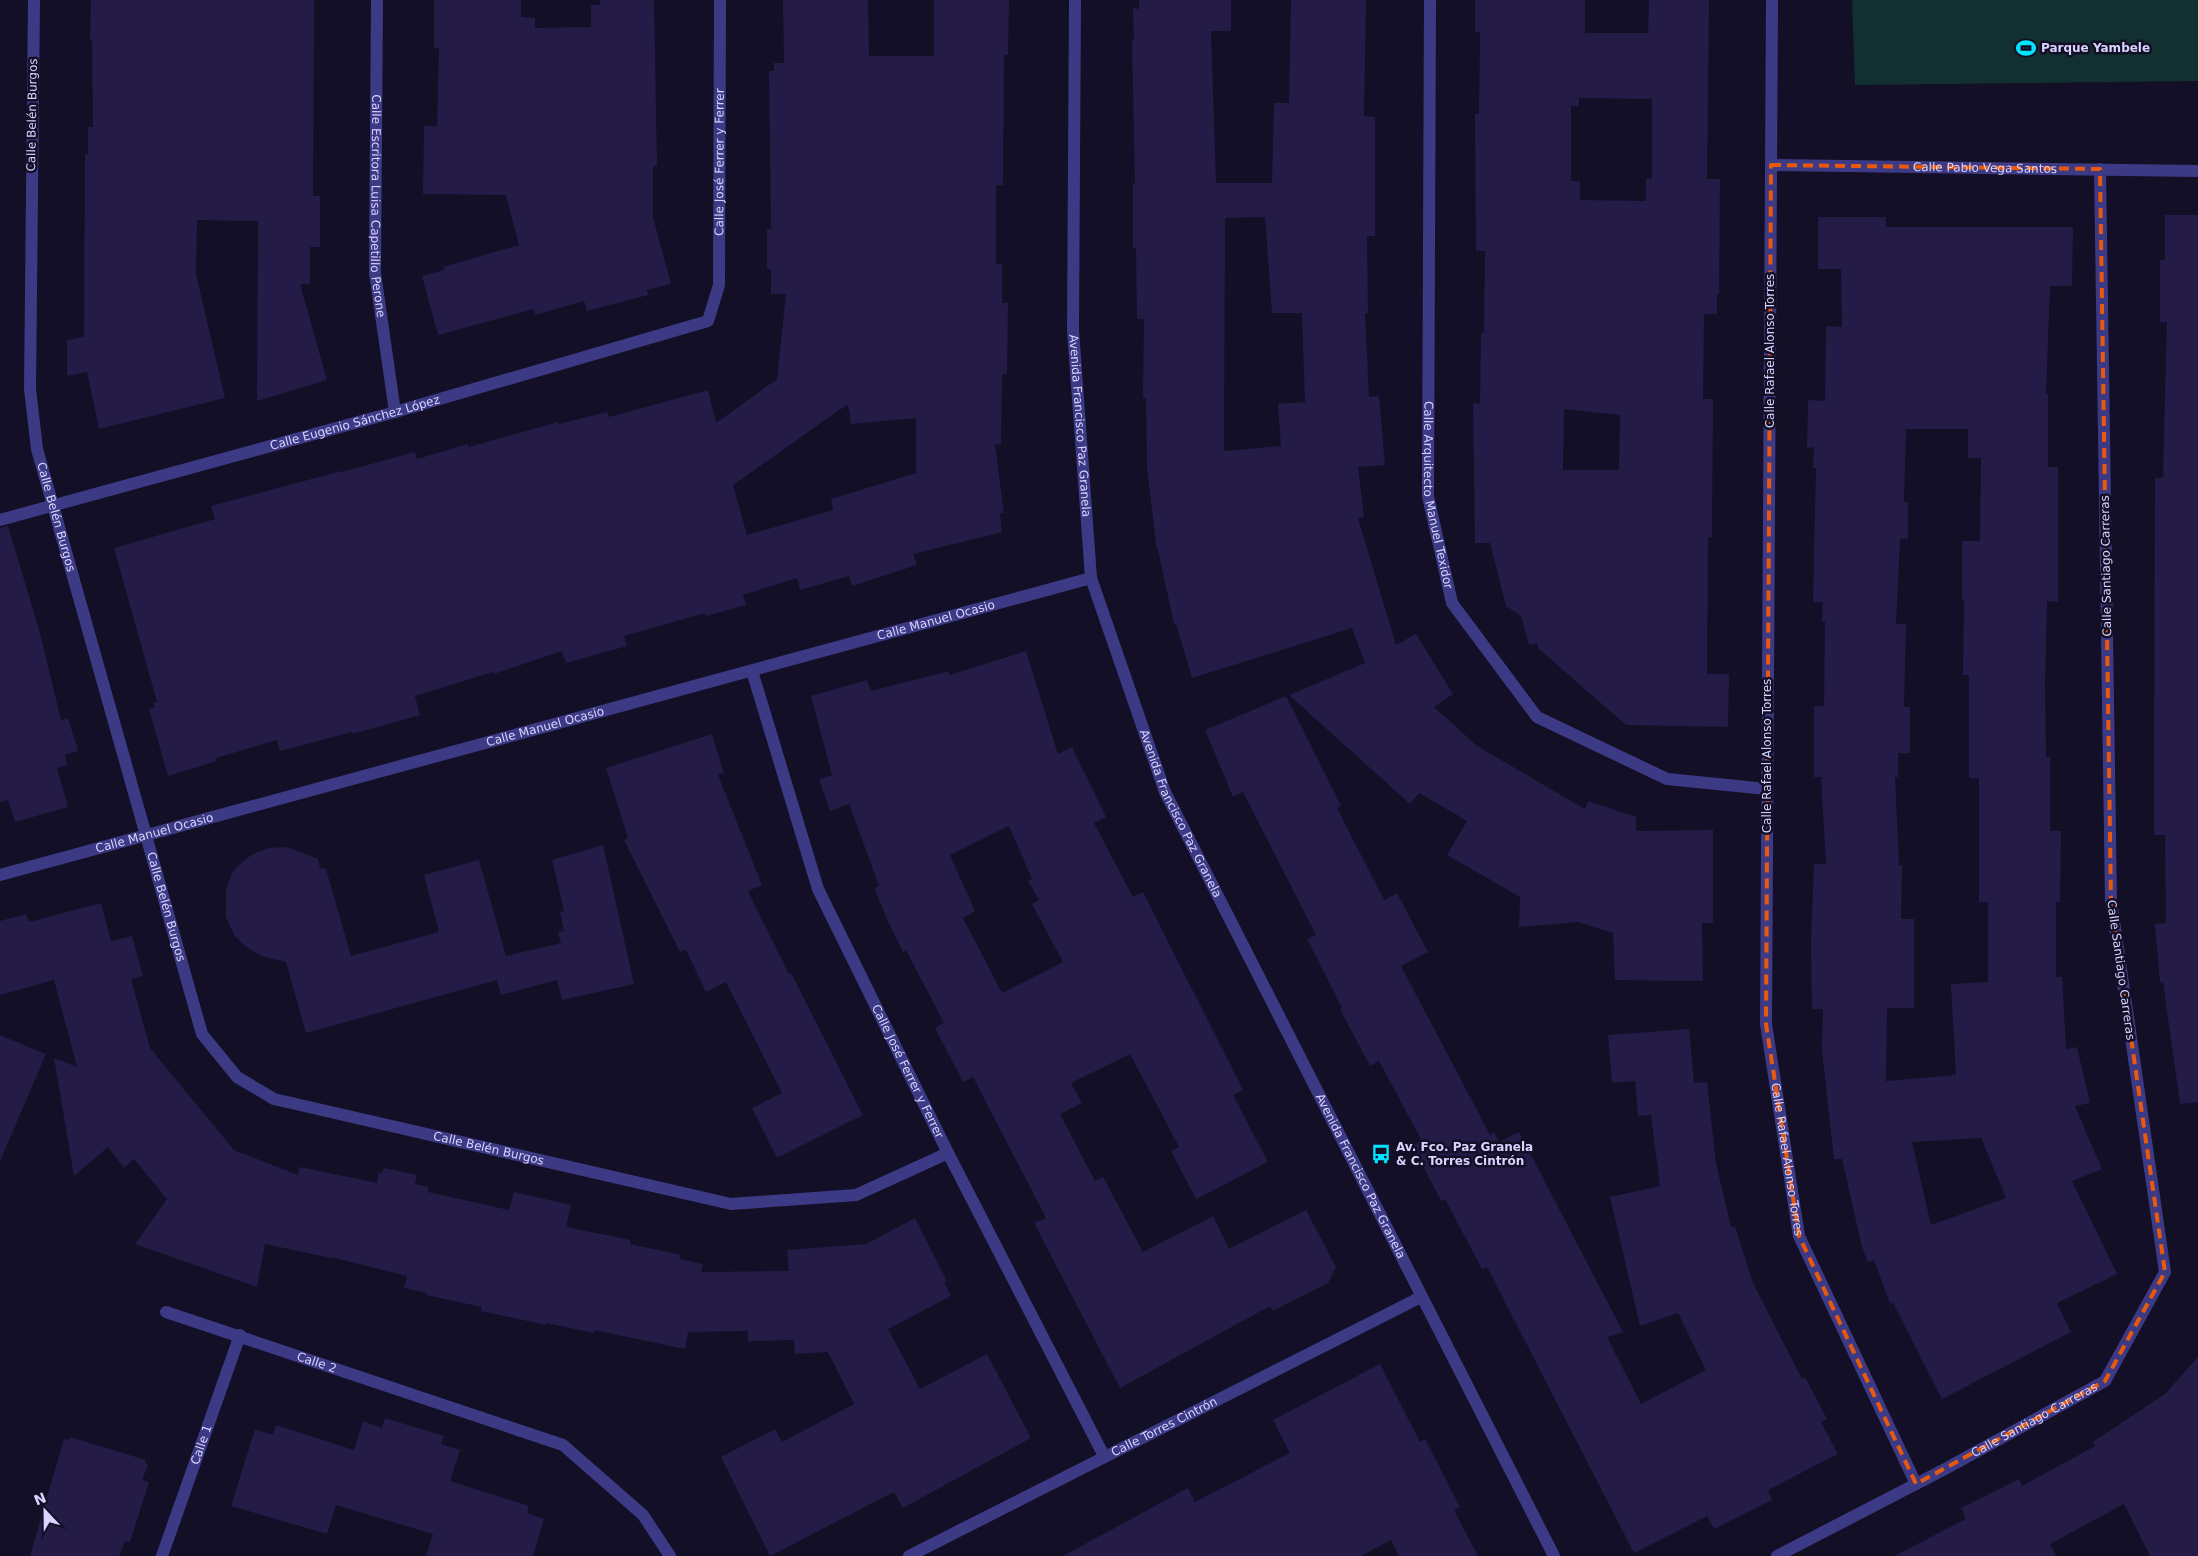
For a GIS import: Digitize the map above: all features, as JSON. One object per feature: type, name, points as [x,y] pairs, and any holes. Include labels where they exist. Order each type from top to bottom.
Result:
[{"type":"street","name":"Calle Belén Burgos","points":[[34,0],[30,389],[37,449],[202,1034],[237,1077],[274,1099],[731,1204],[856,1195],[948,1153]]},
{"type":"street","name":"Calle Escritora Luisa Capetillo Perone","points":[[377,0],[375,273],[395,412]]},
{"type":"street","name":"Calle José Ferrer y Ferrer","points":[[708,321],[719,285],[720,0]]},
{"type":"street","name":"Avenida Francisco Paz Granela","points":[[1075,0],[1073,330],[1091,578],[1165,792],[1554,1556]]},
{"type":"street","name":"Calle Arquitecto Manuel Texidor","points":[[1430,0],[1428,496],[1452,603],[1537,718],[1667,778],[1767,789]]},
{"type":"street","name":"Calle Rafael Alonso Torres","points":[[1772,0],[1766,1024],[1799,1236],[1916,1484]]},
{"type":"street","name":"Calle Pablo Vega Santos","points":[[1771,165],[2198,171]]},
{"type":"street","name":"Calle Santiago Carreras","points":[[1777,1556],[1916,1484],[2105,1380],[2165,1272],[2110,900],[2100,169]]},
{"type":"street","name":"Calle Eugenio Sánchez López","points":[[0,520],[395,412],[708,321]]},
{"type":"street","name":"Calle Manuel Ocasio","points":[[0,875],[1091,578]]},
{"type":"street","name":"Calle José Ferrer y Ferrer","points":[[752,671],[818,889],[948,1153],[1104,1456]]},
{"type":"street","name":"Calle Torres Cintrón","points":[[909,1556],[1421,1297]]},
{"type":"street","name":"Calle 2","points":[[166,1312],[240,1335],[564,1445],[643,1515],[670,1556]]},
{"type":"street","name":"Calle 1","points":[[162,1556],[240,1335]]},
{"type":"highlighted area","points":[[1771,165],[2100,169],[2111,900],[2165,1272],[2105,1381],[1916,1484],[1799,1236],[1766,1024]]},
{"type":"green space","name":"Parque Yambele","points":[[1852,0],[2198,0],[2198,81],[1855,85]]},
{"type":"building","points":[[91,0],[314,0],[313,196],[320,196],[320,247],[310,247],[310,284],[300,284],[327,380],[257,401],[258,221],[197,220],[196,274],[225,398],[99,429],[87,372],[67,376],[67,340],[84,337],[85,154],[88,154],[88,127],[93,127],[92,40],[90,40]]},
{"type":"building","points":[[434,0],[521,0],[521,17],[535,18],[535,28],[591,27],[591,5],[600,5],[600,0],[654,0],[657,166],[653,166],[653,217],[671,284],[647,290],[648,295],[587,311],[584,301],[535,315],[534,309],[438,335],[422,276],[444,270],[443,267],[519,245],[506,195],[423,194],[424,126],[437,126],[439,48],[434,48]]},
{"type":"building","points":[[783,0],[868,0],[869,56],[934,56],[934,0],[1009,0],[1008,55],[1004,55],[1003,185],[996,185],[996,264],[1002,264],[1002,303],[1008,303],[1007,374],[1002,374],[1001,445],[995,444],[1004,513],[1000,513],[1002,532],[913,554],[917,565],[852,586],[849,576],[800,590],[797,578],[743,595],[746,605],[706,616],[705,613],[624,636],[627,646],[566,663],[562,651],[494,674],[493,672],[415,696],[420,715],[353,734],[352,732],[280,751],[277,740],[216,758],[217,761],[168,776],[149,709],[155,708],[153,703],[157,702],[114,548],[215,519],[211,506],[341,471],[415,452],[417,459],[468,444],[469,447],[558,422],[559,424],[607,412],[609,417],[708,390],[716,423],[777,379],[786,294],[771,294],[771,269],[767,269],[767,229],[771,229],[769,71],[774,71],[774,63],[784,63]],"holes":[[[848,404],[851,424],[916,418],[916,473],[831,499],[833,510],[747,535],[733,485]]]},
{"type":"building","points":[[1139,0],[1231,0],[1231,31],[1211,31],[1216,183],[1272,183],[1274,103],[1289,103],[1291,0],[1366,0],[1364,116],[1375,117],[1375,236],[1367,236],[1368,313],[1365,313],[1369,397],[1379,396],[1385,465],[1358,467],[1364,517],[1358,518],[1396,645],[1416,634],[1453,694],[1434,707],[1477,746],[1585,809],[1588,801],[1636,817],[1636,831],[1713,830],[1713,923],[1702,923],[1703,981],[1615,980],[1613,933],[1578,922],[1519,927],[1520,897],[1447,855],[1467,821],[1419,793],[1410,804],[1289,695],[1365,663],[1352,628],[1192,678],[1176,624],[1174,624],[1157,551],[1147,469],[1146,398],[1143,398],[1144,319],[1137,319],[1136,248],[1133,248],[1133,183],[1135,183],[1132,41],[1134,41],[1133,8],[1139,9]],"holes":[[[1265,217],[1272,313],[1302,313],[1305,402],[1278,404],[1281,446],[1224,451],[1225,218]]]},
{"type":"building","points":[[1475,0],[1585,0],[1585,33],[1648,33],[1649,0],[1709,0],[1707,179],[1720,179],[1719,294],[1717,294],[1717,314],[1704,314],[1703,399],[1713,399],[1712,537],[1708,537],[1707,674],[1729,674],[1728,727],[1626,725],[1539,649],[1537,643],[1529,645],[1521,616],[1506,606],[1490,543],[1475,543],[1473,403],[1480,404],[1481,333],[1484,333],[1485,251],[1476,251],[1475,114],[1479,114],[1480,32],[1475,32]],"holes":[[[1579,98],[1652,99],[1652,179],[1646,179],[1646,201],[1580,200],[1580,181],[1571,181],[1571,106],[1579,106]],[[1564,409],[1620,415],[1619,470],[1563,470]]]},
{"type":"building","points":[[2165,215],[2198,215],[2198,1102],[2180,1104],[2163,982],[2160,982],[2155,924],[2166,923],[2165,835],[2154,835],[2155,478],[2163,478],[2167,322],[2160,322],[2160,260],[2165,260]]},
{"type":"building","points":[[1818,217],[1886,217],[1886,227],[2073,227],[2072,286],[2050,286],[2046,394],[2048,394],[2048,467],[2058,467],[2058,602],[2047,601],[2046,757],[2050,757],[2050,831],[2061,831],[2060,902],[2056,902],[2056,977],[2062,977],[2066,1049],[2077,1047],[2090,1103],[2075,1106],[2102,1169],[2072,1181],[2117,1274],[2057,1303],[2071,1332],[1942,1399],[1893,1303],[1890,1304],[1874,1260],[1868,1262],[1862,1247],[1842,1159],[1834,1159],[1822,1050],[1823,1009],[1812,1009],[1811,942],[1814,864],[1826,864],[1821,777],[1814,777],[1814,706],[1824,706],[1825,622],[1822,622],[1823,602],[1813,602],[1816,468],[1813,468],[1814,447],[1807,448],[1808,400],[1825,401],[1826,326],[1842,327],[1841,269],[1818,269]],"holes":[[[1906,429],[1968,429],[1968,458],[1981,458],[1980,541],[1962,541],[1962,601],[1964,601],[1963,675],[1969,675],[1969,778],[1979,778],[1979,902],[1988,902],[1988,982],[1951,984],[1956,1075],[1886,1081],[1887,1008],[1914,1008],[1914,919],[1901,919],[1902,865],[1899,865],[1895,777],[1898,777],[1898,753],[1910,753],[1910,707],[1904,707],[1906,624],[1896,624],[1900,539],[1908,539],[1908,502],[1904,502]],[[1981,1138],[2006,1198],[1931,1225],[1912,1142]]]},
{"type":"building","points":[[8,526],[40,633],[61,720],[68,718],[78,751],[65,755],[67,765],[57,768],[68,807],[15,822],[8,800],[0,802],[0,528]]},
{"type":"building","points":[[1026,651],[1058,754],[1072,747],[1106,817],[1094,823],[1133,897],[1143,892],[1243,1090],[1233,1095],[1268,1162],[1196,1199],[1171,1151],[1179,1147],[1130,1054],[1071,1083],[1082,1103],[1060,1114],[1095,1181],[1103,1177],[1143,1252],[1213,1216],[1229,1249],[1306,1210],[1336,1267],[1328,1283],[1275,1310],[1272,1310],[1270,1306],[1120,1388],[1034,1223],[1046,1218],[973,1077],[963,1082],[935,1028],[944,1023],[906,950],[903,952],[888,921],[874,888],[879,886],[849,804],[830,811],[819,779],[832,775],[811,696],[867,680],[871,691],[949,671],[950,675]],"holes":[[[1009,826],[1032,879],[1028,881],[1039,900],[1032,904],[1063,962],[1002,993],[963,918],[975,911],[950,855]]]},
{"type":"building","points":[[1286,696],[1341,806],[1337,808],[1384,900],[1397,893],[1428,952],[1401,966],[1490,1135],[1494,1132],[1499,1142],[1519,1132],[1623,1332],[1607,1337],[1641,1404],[1706,1370],[1678,1313],[1640,1326],[1610,1197],[1660,1186],[1651,1115],[1638,1116],[1635,1081],[1612,1083],[1608,1035],[1689,1029],[1694,1083],[1707,1082],[1716,1163],[1731,1227],[1735,1226],[1753,1283],[1802,1379],[1805,1377],[1827,1419],[1821,1422],[1838,1454],[1768,1490],[1772,1500],[1714,1529],[1707,1516],[1634,1553],[1487,1267],[1482,1269],[1445,1199],[1441,1201],[1413,1146],[1422,1141],[1379,1061],[1370,1066],[1340,1009],[1342,1008],[1307,939],[1316,935],[1243,792],[1233,797],[1205,730]]},
{"type":"building","points":[[712,734],[724,773],[718,775],[762,885],[748,891],[863,1115],[777,1158],[752,1108],[782,1093],[726,982],[706,992],[686,950],[680,952],[624,840],[628,838],[606,768]]},
{"type":"building","points":[[603,845],[634,984],[562,1000],[557,980],[501,995],[497,980],[306,1033],[286,962],[261,956],[246,947],[234,935],[226,917],[226,890],[232,873],[238,866],[251,855],[268,848],[284,847],[292,849],[318,859],[320,868],[326,869],[351,956],[439,932],[424,875],[479,860],[506,956],[561,943],[558,932],[564,931],[560,912],[564,911],[552,860]]},
{"type":"building","points":[[101,903],[111,941],[132,936],[143,976],[131,979],[150,1048],[234,1150],[298,1175],[300,1167],[377,1183],[379,1172],[382,1173],[384,1168],[417,1175],[415,1184],[429,1187],[428,1192],[509,1210],[514,1192],[571,1205],[566,1227],[631,1240],[630,1244],[681,1255],[680,1259],[703,1264],[701,1272],[789,1271],[787,1250],[866,1244],[915,1218],[947,1281],[944,1282],[951,1296],[888,1329],[920,1389],[987,1354],[1031,1438],[903,1508],[894,1492],[770,1556],[721,1457],[775,1429],[782,1442],[854,1404],[828,1352],[795,1354],[794,1340],[748,1341],[748,1331],[688,1332],[685,1349],[594,1330],[594,1333],[546,1323],[546,1325],[481,1311],[482,1307],[426,1295],[427,1293],[404,1288],[407,1276],[331,1257],[265,1244],[257,1287],[135,1244],[167,1199],[134,1159],[124,1168],[108,1147],[74,1176],[54,1058],[77,1067],[54,980],[0,995],[0,921],[26,914],[29,922]]},
{"type":"building","points":[[0,1035],[46,1054],[0,1161]]},
{"type":"building","points":[[2198,1357],[2198,1556],[2150,1556],[2124,1504],[2050,1544],[2056,1556],[1894,1556],[1966,1519],[1961,1508],[2019,1479],[2022,1486],[2095,1446],[2093,1442],[2165,1394]]},
{"type":"building","points":[[1380,1364],[1420,1442],[1425,1439],[1460,1507],[1454,1510],[1478,1556],[1399,1556],[1391,1540],[1361,1556],[1063,1556],[1188,1488],[1195,1502],[1290,1453],[1273,1420]]},
{"type":"building","points":[[385,1418],[444,1436],[441,1444],[460,1450],[450,1481],[529,1506],[527,1513],[544,1519],[533,1556],[426,1556],[433,1534],[336,1505],[327,1534],[231,1506],[255,1429],[273,1435],[276,1425],[354,1450],[363,1421],[382,1428]]},
{"type":"building","points":[[70,1437],[146,1460],[145,1464],[148,1465],[142,1480],[149,1482],[130,1542],[125,1541],[119,1556],[30,1556],[64,1439],[69,1440]]},
{"type":"place","name":"Parque Yambele","points":[[2026,48]]},
{"type":"place","name":"Av. Fco. Paz Granela & C. Torres Cintrón","points":[[1381,1154]]}]
